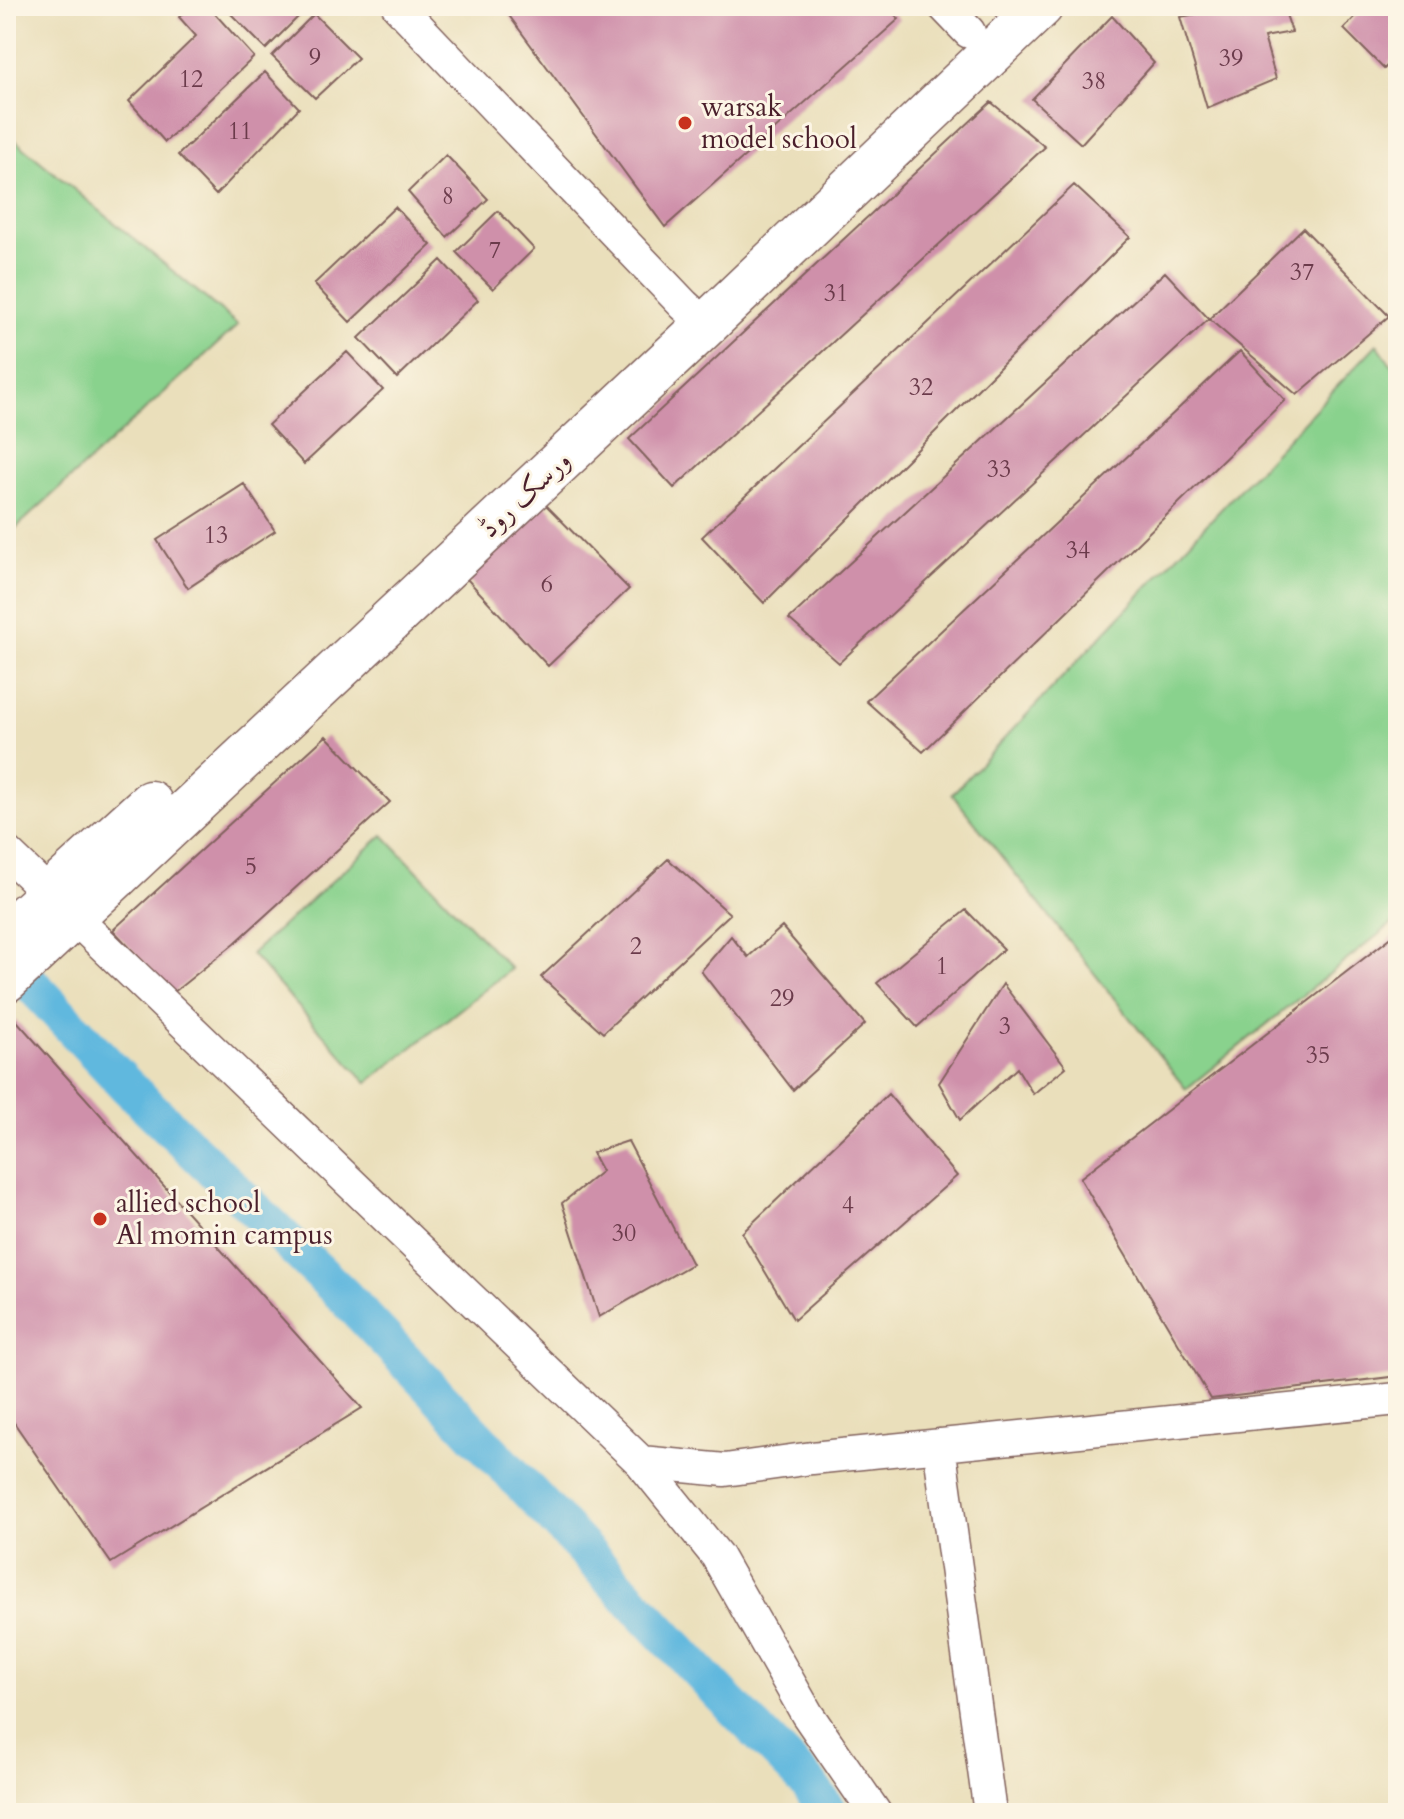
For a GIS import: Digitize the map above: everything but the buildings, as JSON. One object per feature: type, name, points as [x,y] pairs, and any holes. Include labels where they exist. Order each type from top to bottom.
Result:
[{"type":"main road","name":"ورسک روڈ","points":[[6,980],[41,919],[147,806],[400,590],[695,315],[1041,6]]},
{"type":"main road","name":"ورسک روڈ","points":[[695,315],[970,15]]},
{"type":"street","points":[[398,6],[695,315]]},
{"type":"street","points":[[6,852],[41,919],[641,1462],[717,1556],[807,1714],[875,1813]]},
{"type":"street","points":[[641,1462],[725,1470],[939,1445],[1398,1399]]},
{"type":"street","points":[[939,1445],[990,1813]]},
{"type":"green space","points":[[6,133],[238,325],[6,537]]},
{"type":"green space","points":[[1377,344],[1398,374],[1398,919],[1186,1089],[952,794]]},
{"type":"green space","points":[[383,835],[511,969],[367,1083],[251,954]]},
{"type":"waterway","points":[[6,957],[126,1085],[345,1297],[808,1783],[829,1813]]},
{"type":"place","name":"warsak model school","points":[[685,123]]},
{"type":"place","name":"allied school Al momin campus","points":[[100,1219]]}]
